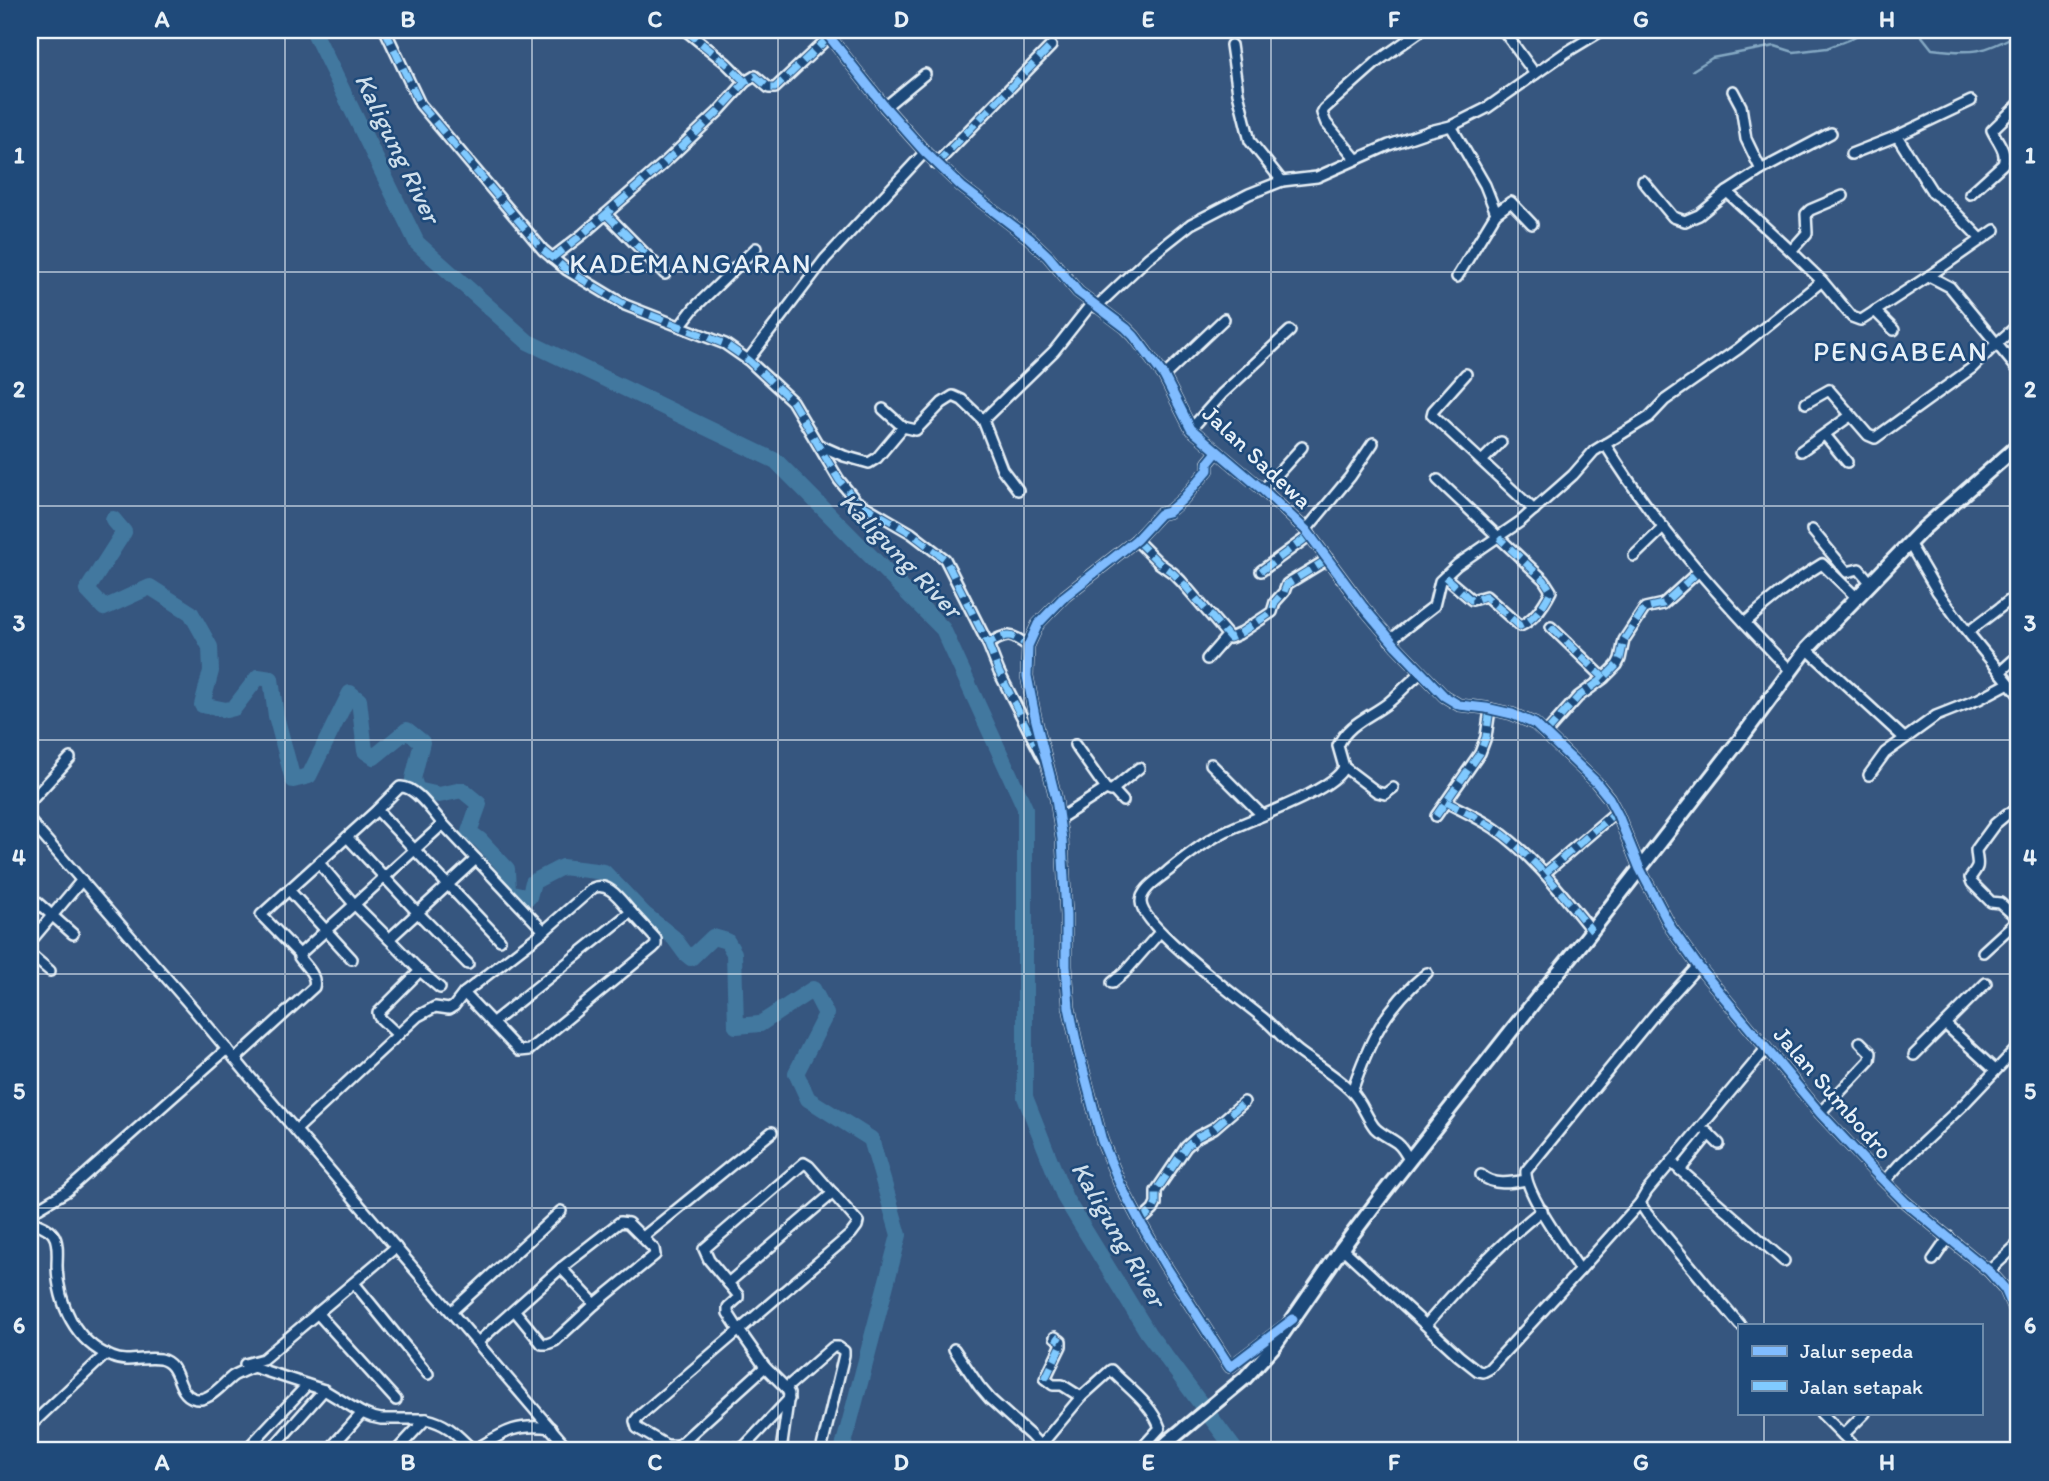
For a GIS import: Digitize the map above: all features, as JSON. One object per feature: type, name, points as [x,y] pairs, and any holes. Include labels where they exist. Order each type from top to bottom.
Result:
[{"type":"main road","points":[[1159,1451],[1236,1386],[1275,1345],[1342,1248],[1409,1160],[1592,931],[1638,865],[1739,741],[1807,649],[1909,543],[2019,445]]},
{"type":"street","points":[[385,30],[420,104],[543,250],[567,271],[625,305],[725,344],[748,360],[785,393],[839,480],[856,501],[911,533],[945,559],[988,643],[1004,683],[1048,765]]},
{"type":"street","points":[[685,30],[745,82]]},
{"type":"street","points":[[1356,159],[1326,123],[1322,113],[1324,109],[1378,61],[1422,30]]},
{"type":"street","points":[[1503,30],[1535,74]]},
{"type":"street","points":[[983,420],[1054,351],[1090,308],[1191,224],[1282,181],[1311,179],[1389,145],[1451,127],[1487,108],[1603,30]]},
{"type":"street","points":[[552,258],[606,214],[718,112],[745,82],[755,76],[772,89],[775,88],[827,34]]},
{"type":"street","name":"Jalan Sadewa","points":[[827,34],[885,107],[920,157],[936,163],[962,187],[1028,238],[1048,256],[1090,308],[1126,328],[1164,376],[1191,429],[1215,455],[1263,490],[1306,536],[1323,562],[1390,640],[1416,677],[1452,702],[1489,717],[1526,720],[1546,733],[1596,782],[1609,798],[1638,865]]},
{"type":"street","points":[[1231,45],[1238,93],[1250,141],[1282,181]]},
{"type":"street","points":[[936,163],[1051,46]]},
{"type":"street","points":[[885,107],[925,74]]},
{"type":"street","points":[[1733,91],[1741,106],[1746,139],[1760,170]]},
{"type":"street","points":[[1851,154],[1897,136],[1971,101]]},
{"type":"street","points":[[1970,194],[2006,159],[1992,130],[2019,104]]},
{"type":"street","points":[[1451,127],[1485,185],[1496,213]]},
{"type":"street","points":[[1643,181],[1673,217],[1679,220],[1691,219],[1760,170],[1831,134]]},
{"type":"street","points":[[1897,136],[1933,193],[1981,239]]},
{"type":"street","points":[[748,360],[825,259],[920,157]]},
{"type":"street","points":[[1727,192],[1822,281],[1855,318],[1863,318],[1875,312],[1995,230]]},
{"type":"street","points":[[1791,251],[1808,233],[1806,214],[1843,195]]},
{"type":"street","points":[[1457,277],[1496,213],[1511,202],[1532,224]]},
{"type":"street","points":[[606,214],[665,274]]},
{"type":"street","points":[[680,326],[694,308],[756,248]]},
{"type":"street","points":[[1929,276],[1950,287],[2019,371]]},
{"type":"street","points":[[1390,640],[1434,606],[1438,586],[1457,565],[1499,538],[1534,510],[1573,475],[1587,457],[1649,416],[1665,400],[1738,349],[1822,281]]},
{"type":"street","points":[[1875,312],[1894,330]]},
{"type":"street","points":[[1164,376],[1224,319]]},
{"type":"street","points":[[1806,403],[1829,390],[1868,435],[1878,437],[1972,368],[2019,324]]},
{"type":"street","points":[[1191,429],[1223,394],[1290,331]]},
{"type":"street","points":[[1466,374],[1432,415],[1534,510]]},
{"type":"street","points":[[883,409],[903,427],[912,430],[919,428],[942,403],[953,396],[962,400],[983,420],[1002,470],[1018,490]]},
{"type":"street","points":[[1801,451],[1850,416]]},
{"type":"street","points":[[819,445],[869,463],[877,458],[903,427]]},
{"type":"street","points":[[1825,435],[1847,462]]},
{"type":"street","points":[[1482,461],[1501,442]]},
{"type":"street","points":[[1261,571],[1306,536],[1373,443]]},
{"type":"street","points":[[1605,444],[1664,527],[1699,570],[1791,671]]},
{"type":"street","points":[[1263,490],[1302,447]]},
{"type":"street","points":[[1215,455],[1208,463],[1208,470],[1183,499],[1168,512],[1160,514],[1136,540],[1065,596],[1038,624],[1028,646],[1027,676],[1059,820],[1069,1007],[1102,1140],[1120,1184],[1140,1222],[1230,1367],[1293,1320]]},
{"type":"street","points":[[1438,480],[1544,580],[1551,592],[1544,605],[1520,626],[1485,596],[1471,600],[1445,576]]},
{"type":"street","points":[[1634,556],[1664,527]]},
{"type":"street","points":[[1812,530],[1847,572],[1859,569],[1870,583]]},
{"type":"street","points":[[1136,540],[1173,573],[1230,638],[1270,614],[1275,602],[1285,591],[1285,585],[1323,562]]},
{"type":"street","points":[[1909,543],[1937,591],[2019,695]]},
{"type":"street","points":[[1745,623],[1774,597],[1822,564],[1856,597]]},
{"type":"street","points":[[1546,733],[1578,696],[1605,678],[1617,665],[1624,640],[1645,608],[1663,604],[1699,570]]},
{"type":"street","points":[[1968,632],[2019,595]]},
{"type":"street","points":[[1551,627],[1605,678]]},
{"type":"street","points":[[988,643],[1009,635],[1015,636],[1028,646]]},
{"type":"street","points":[[1207,659],[1227,636]]},
{"type":"street","points":[[1807,649],[1904,738]]},
{"type":"street","points":[[2000,673],[2019,655]]},
{"type":"street","points":[[1393,788],[1385,793],[1377,792],[1344,767],[1338,746],[1344,733],[1353,725],[1390,701],[1416,677]]},
{"type":"street","points":[[1869,775],[1885,753],[1936,716],[1979,699],[2009,683]]},
{"type":"street","points":[[1436,816],[1480,753],[1489,717]]},
{"type":"street","points":[[1075,745],[1109,790],[1124,801]]},
{"type":"street","points":[[30,802],[70,758]]},
{"type":"street","points":[[1211,764],[1262,816]]},
{"type":"street","points":[[1344,767],[1337,777],[1311,793],[1204,843],[1149,888],[1143,894],[1141,906],[1160,932],[1180,951],[1263,1018],[1296,1050],[1352,1091],[1374,1126],[1397,1143],[1409,1160]]},
{"type":"street","points":[[1059,820],[1139,768]]},
{"type":"street","points":[[235,1059],[314,987],[315,982],[300,955],[261,917],[263,913],[400,787],[407,786],[414,791],[544,931]]},
{"type":"street","points":[[1446,802],[1493,828],[1526,854],[1592,931]]},
{"type":"street","points":[[377,810],[500,940]]},
{"type":"street","points":[[1983,952],[2019,919],[2000,902],[1991,902],[1972,883],[1970,878],[1979,862],[1976,850],[1995,824],[2007,814],[2019,810]]},
{"type":"street","points":[[1545,873],[1616,812]]},
{"type":"street","points":[[30,821],[570,1451]]},
{"type":"street","points":[[300,955],[443,824]]},
{"type":"street","points":[[347,836],[468,964]]},
{"type":"street","points":[[389,939],[476,859]]},
{"type":"street","points":[[319,863],[354,904],[440,988]]},
{"type":"street","name":"Jalan Sumbodro","points":[[1638,865],[1671,928],[1698,966],[1760,1038],[1766,1049],[1820,1113],[1905,1202],[1989,1271],[2005,1289],[2019,1321]]},
{"type":"street","points":[[30,942],[82,880]]},
{"type":"street","points":[[296,1130],[423,1012],[435,1007],[449,1009],[454,1006],[464,993],[544,931],[593,888],[607,888],[656,939],[656,945],[529,1050],[519,1051],[464,993]]},
{"type":"street","points":[[289,890],[352,959]]},
{"type":"street","points":[[30,896],[74,934]]},
{"type":"street","points":[[492,1023],[631,912]]},
{"type":"street","points":[[2011,928],[2019,937]]},
{"type":"street","points":[[1112,983],[1160,932]]},
{"type":"street","points":[[30,954],[50,971]]},
{"type":"street","points":[[1580,1270],[1542,1210],[1526,1180],[1527,1171],[1650,1020],[1698,966]]},
{"type":"street","points":[[398,1035],[378,1013],[420,971]]},
{"type":"street","points":[[1352,1091],[1378,1026],[1427,973]]},
{"type":"street","points":[[1914,1055],[1986,983]]},
{"type":"street","points":[[1945,1024],[1995,1070]]},
{"type":"street","points":[[1820,1113],[1870,1060],[1871,1053],[1860,1042]]},
{"type":"street","points":[[1885,1181],[2019,1046]]},
{"type":"street","points":[[30,1213],[66,1191],[227,1049]]},
{"type":"street","points":[[1342,1248],[1472,1367],[1486,1372],[1640,1203],[1644,1194],[1766,1049]]},
{"type":"street","points":[[1140,1222],[1153,1210],[1156,1205],[1156,1191],[1186,1147],[1214,1128],[1244,1102]]},
{"type":"street","points":[[1700,1126],[1719,1144]]},
{"type":"street","points":[[643,1237],[772,1132]]},
{"type":"street","points":[[1680,1170],[1709,1134]]},
{"type":"street","points":[[1671,1162],[1784,1261]]},
{"type":"street","points":[[756,1451],[743,1448],[667,1445],[637,1428],[635,1420],[739,1330],[856,1230],[858,1222],[804,1163],[704,1249],[709,1260],[738,1297],[727,1310],[739,1330],[765,1367],[786,1388],[789,1399],[781,1451]]},
{"type":"street","points":[[1480,1175],[1496,1183],[1526,1180]]},
{"type":"street","points":[[728,1283],[832,1193]]},
{"type":"street","points":[[1640,1203],[1739,1324]]},
{"type":"street","points":[[1426,1325],[1485,1259],[1542,1210]]},
{"type":"street","points":[[452,1311],[561,1211]]},
{"type":"street","points":[[30,1221],[53,1233],[60,1293],[66,1313],[76,1330],[93,1346],[125,1361],[165,1361],[176,1371],[185,1394],[191,1398],[201,1400],[208,1397],[233,1376],[253,1367],[324,1390],[362,1413],[382,1419],[426,1419],[439,1422],[449,1427],[474,1451],[510,1429],[531,1425],[551,1428]]},
{"type":"street","points":[[478,1342],[561,1268],[620,1222],[630,1224],[653,1249],[653,1258],[595,1304],[555,1341],[542,1344],[514,1311]]},
{"type":"street","points":[[1933,1260],[1949,1237]]},
{"type":"street","points":[[1989,1271],[2019,1243]]},
{"type":"street","points":[[245,1364],[263,1359],[396,1247]]},
{"type":"street","points":[[561,1268],[595,1304]]},
{"type":"street","points":[[354,1283],[428,1374]]},
{"type":"street","points":[[317,1314],[396,1400]]},
{"type":"street","points":[[1055,1337],[1061,1341],[1061,1346],[1045,1378],[1053,1385],[1062,1385],[1081,1397]]},
{"type":"street","points":[[786,1388],[833,1347],[844,1351],[821,1451]]},
{"type":"street","points":[[954,1349],[990,1399],[1030,1435],[1040,1450],[1081,1397],[1111,1370],[1157,1419],[1160,1428],[1139,1451]]},
{"type":"street","points":[[30,1426],[106,1354]]},
{"type":"street","points":[[679,1445],[765,1367]]},
{"type":"street","points":[[245,1451],[307,1385]]},
{"type":"street","points":[[270,1451],[324,1390]]},
{"type":"street","points":[[743,1448],[789,1399]]},
{"type":"street","points":[[328,1451],[362,1413]]},
{"type":"street","points":[[1822,1414],[1859,1451]]},
{"type":"street","points":[[1843,1435],[1864,1414]]},
{"type":"street","points":[[396,1451],[426,1419]]},
{"type":"street","points":[[658,1451],[667,1445]]},
{"type":"waterway","name":"Kaligung River","points":[[313,30],[417,243],[528,342],[776,461],[943,629],[1025,808],[1025,1097],[1065,1198],[1148,1333],[1236,1451]]},
{"type":"waterway","points":[[1693,70],[1712,58],[1775,46],[1794,52],[1827,48],[1867,30]]},
{"type":"waterway","points":[[1917,30],[1932,49],[1958,51],[1987,48],[2019,33]]},
{"type":"waterway","points":[[113,519],[124,532],[87,590],[104,608],[150,587],[191,613],[210,647],[211,671],[202,705],[226,710],[234,708],[258,677],[271,679],[276,716],[293,780],[309,776],[350,693],[359,700],[365,751],[374,757],[407,730],[422,742],[413,779],[417,790],[439,795],[462,790],[479,804],[469,832],[507,869],[508,892],[529,897],[533,882],[562,867],[604,872],[644,914],[674,938],[691,958],[713,937],[727,941],[734,953],[736,1026],[760,1024],[813,989],[826,1014],[796,1073],[808,1099],[871,1139],[899,1235],[842,1451]]},
{"type":"marked path","points":[[385,30],[420,104],[543,250],[567,270],[625,305],[725,344],[748,360],[792,401],[839,480],[856,501],[911,533],[945,559],[988,644],[1009,636],[1028,646]]},
{"type":"marked path","points":[[685,30],[745,82]]},
{"type":"marked path","points":[[552,258],[663,164],[718,112],[745,82],[755,76],[769,88],[775,88],[829,37]]},
{"type":"marked path","points":[[936,164],[1051,46]]},
{"type":"marked path","points":[[606,214],[665,274]]},
{"type":"marked path","points":[[1261,571],[1310,535]]},
{"type":"marked path","points":[[1445,577],[1471,600],[1485,596],[1520,626],[1530,620],[1551,591],[1544,580],[1499,538]]},
{"type":"marked path","points":[[1136,540],[1181,581],[1230,638],[1272,612],[1287,584],[1328,559]]},
{"type":"marked path","points":[[1546,733],[1578,697],[1617,665],[1624,640],[1645,608],[1663,604],[1699,571]]},
{"type":"marked path","points":[[1551,627],[1604,678]]},
{"type":"marked path","points":[[988,644],[1035,744]]},
{"type":"marked path","points":[[1436,816],[1480,753],[1486,737],[1490,709]]},
{"type":"marked path","points":[[1446,802],[1494,828],[1522,850],[1592,931]]},
{"type":"marked path","points":[[1545,873],[1616,812]]},
{"type":"marked path","points":[[1140,1222],[1153,1210],[1156,1191],[1186,1147],[1214,1128],[1244,1102]]},
{"type":"marked path","points":[[1045,1379],[1061,1346],[1061,1341],[1055,1337]]},
{"type":"cycle path","points":[[824,30],[885,107],[925,152],[962,187],[1029,238],[1078,292],[1134,336],[1164,376],[1191,429],[1306,530],[1363,607],[1444,696],[1459,705],[1512,714],[1535,724],[1596,782],[1618,815],[1640,869],[1671,928],[1698,966],[1820,1113],[1874,1171],[1905,1202],[1989,1271],[2005,1289],[2019,1321]]},
{"type":"cycle path","points":[[1217,452],[1208,463],[1208,470],[1183,499],[1168,512],[1160,514],[1136,540],[1065,596],[1038,624],[1028,646],[1027,676],[1056,799],[1062,839],[1069,1007],[1102,1141],[1140,1222],[1230,1367],[1293,1319]]},
{"type":"district","name":"KADEMANGARAN","points":[[691,263]]},
{"type":"district","name":"PENGABEAN","points":[[1901,351]]}]
